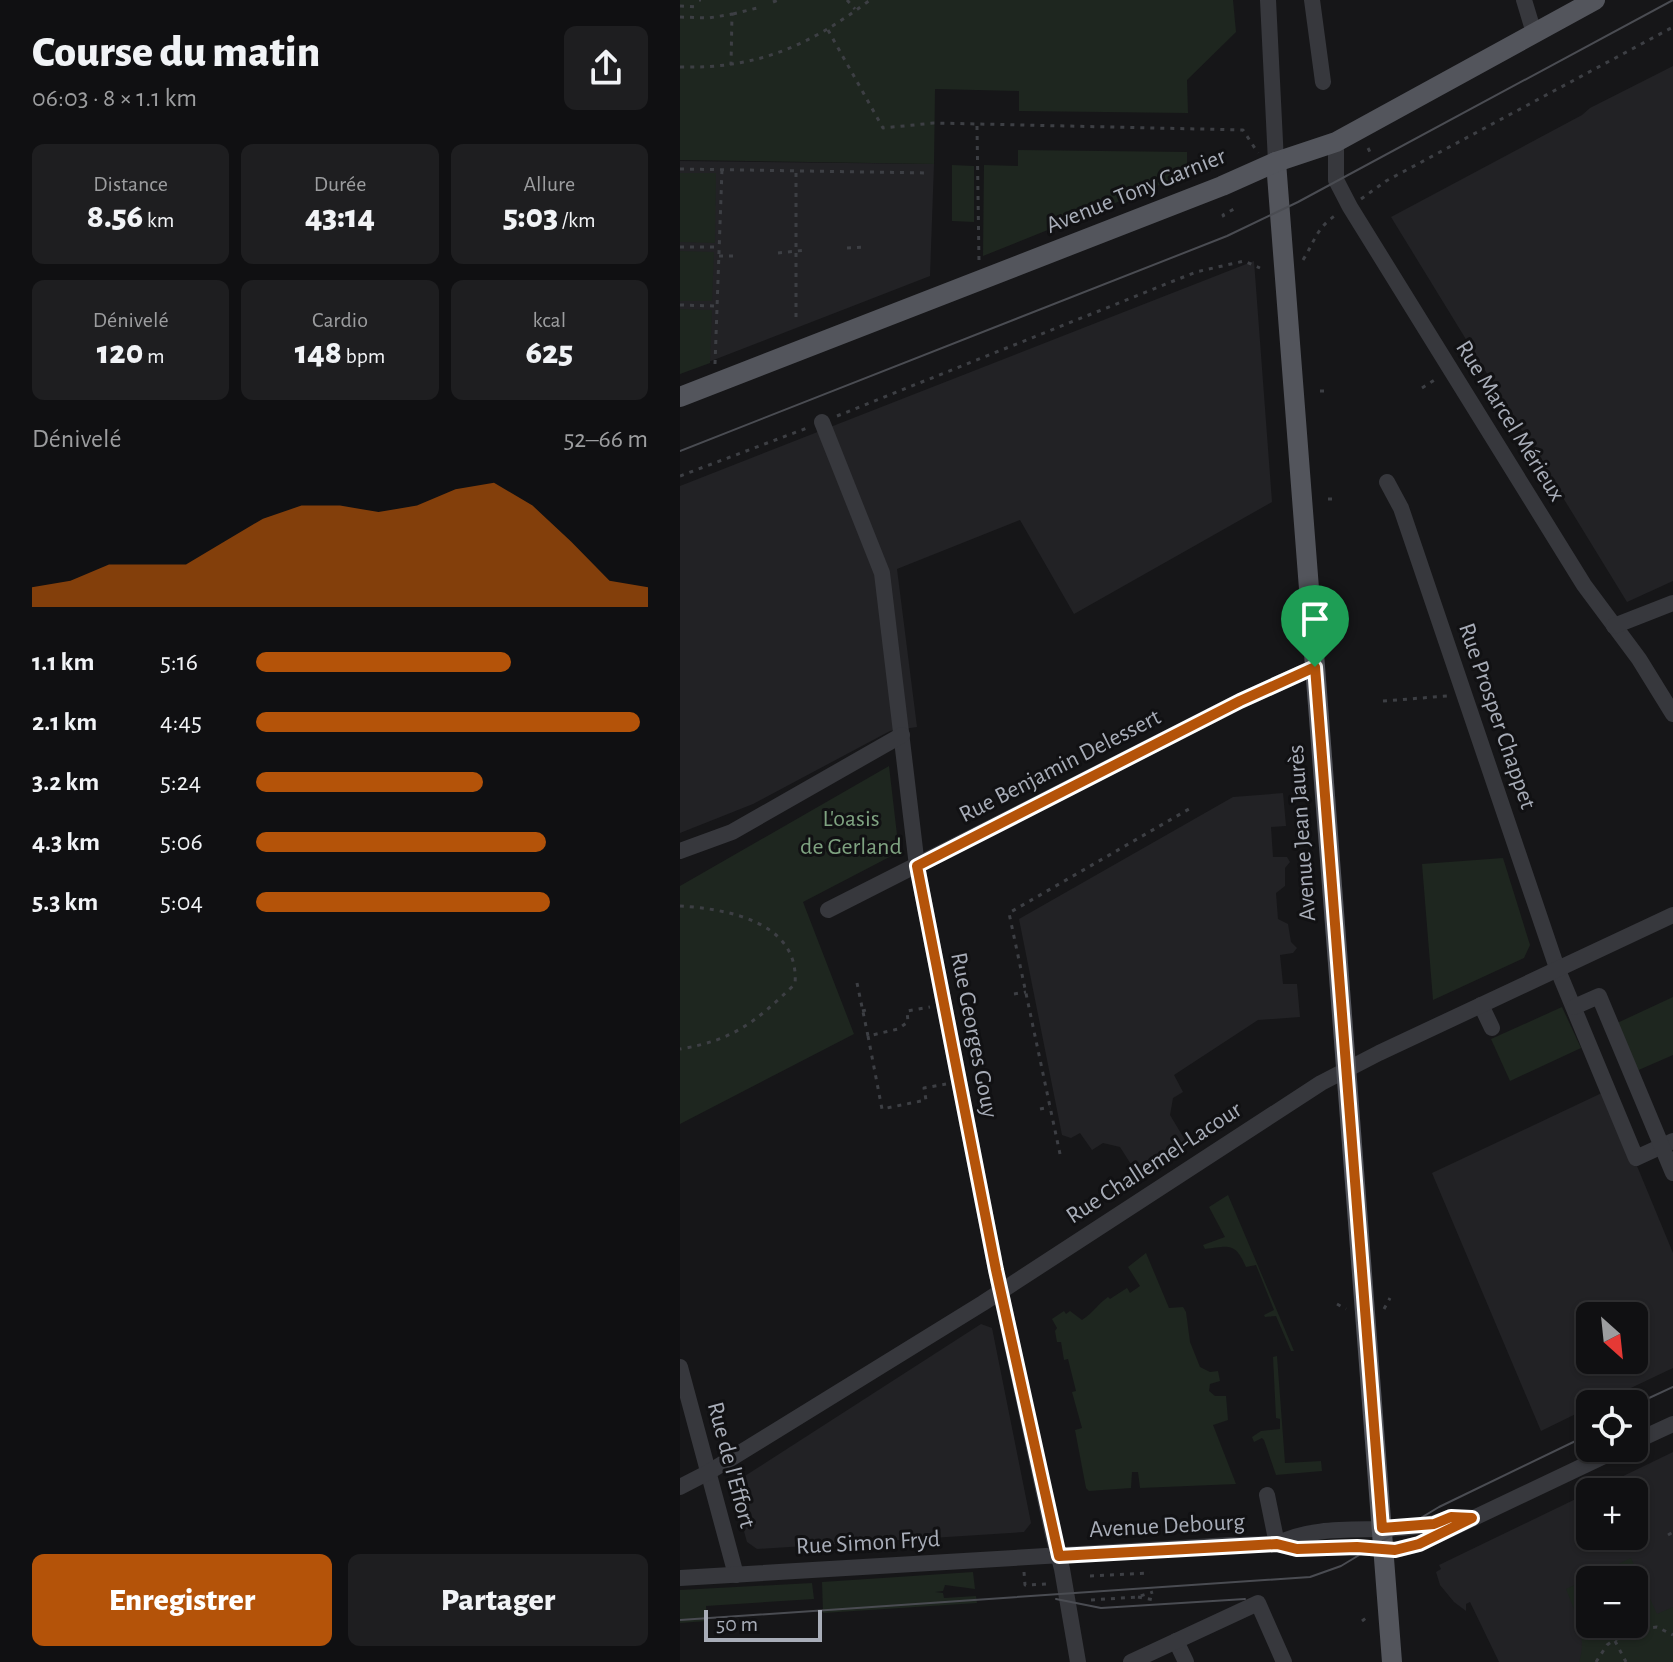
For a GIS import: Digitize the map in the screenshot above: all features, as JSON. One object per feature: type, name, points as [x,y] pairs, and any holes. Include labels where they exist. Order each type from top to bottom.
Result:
[{"type":"main road","name":"Avenue Tony Garnier","points":[[680,397],[1209,191],[1267,158],[1336,142],[1595,0]]},
{"type":"main road","name":"Avenue Jean Jaurès","points":[[1267,158],[1285,250],[1392,1662]]},
{"type":"street","name":"Avenue Jean Jaurès","points":[[1267,158],[1268,0]]},
{"type":"street","points":[[1312,0],[1323,82]]},
{"type":"street","points":[[1524,0],[1534,33]]},
{"type":"street","name":"Rue Marcel Mérieux","points":[[1336,142],[1336,180],[1350,207],[1584,585],[1639,659],[1673,714]]},
{"type":"street","name":"Rue Georges Gouy","points":[[822,422],[882,573],[917,866],[1078,1662]]},
{"type":"street","name":"Rue Prosper Chappet","points":[[1387,482],[1401,508],[1557,968],[1636,1158],[1667,1143]]},
{"type":"street","points":[[1651,609],[1673,594]]},
{"type":"street","points":[[1614,626],[1651,609],[1673,603]]},
{"type":"street","name":"Rue Benjamin Delessert","points":[[828,910],[1240,701],[1315,667]]},
{"type":"street","points":[[680,851],[732,832],[902,735]]},
{"type":"street","name":"Rue Challemel-Lacour","points":[[680,1487],[1001,1290],[1321,1083],[1673,915]]},
{"type":"street","points":[[1574,1007],[1599,996],[1636,1082],[1667,1143],[1673,1173]]},
{"type":"street","points":[[1481,1005],[1492,1028]]},
{"type":"street","points":[[1610,1094],[1636,1082]]},
{"type":"street","name":"Rue de l'Effort","points":[[680,1367],[736,1575]]},
{"type":"street","points":[[1648,1436],[1673,1424]]},
{"type":"street","name":"Avenue Debourg","points":[[1059,1556],[1277,1544],[1297,1549],[1395,1550],[1416,1545],[1591,1462]]},
{"type":"street","points":[[1267,1495],[1277,1544]]},
{"type":"street","name":"Avenue Debourg","points":[[1277,1544],[1292,1536],[1434,1524],[1451,1517],[1472,1518]]},
{"type":"street","name":"Rue Simon Fryd","points":[[680,1578],[1059,1556]]},
{"type":"street","points":[[1131,1662],[1258,1603],[1284,1662]]},
{"type":"street","points":[[1176,1641],[1186,1662]]},
{"type":"path","points":[[847,0],[857,10]]},
{"type":"path","points":[[680,67],[731,65],[780,52],[811,40],[870,0]]},
{"type":"path","points":[[680,6],[697,7]]},
{"type":"path","points":[[680,17],[709,18],[757,8]]},
{"type":"path","points":[[731,65],[732,14]]},
{"type":"path","points":[[1300,264],[1312,238],[1325,221],[1386,181],[1673,27]]},
{"type":"path","points":[[828,30],[883,128],[934,123],[1243,130],[1267,158]]},
{"type":"path","points":[[977,124],[977,258],[981,269]]},
{"type":"path","points":[[680,169],[929,173]]},
{"type":"path","points":[[716,372],[722,169]]},
{"type":"path","points":[[796,171],[796,317]]},
{"type":"path","points":[[1224,217],[1234,209],[1232,206]]},
{"type":"path","points":[[680,247],[719,247]]},
{"type":"path","points":[[847,248],[865,247]]},
{"type":"path","points":[[778,253],[806,250]]},
{"type":"path","points":[[719,256],[737,256]]},
{"type":"path","points":[[680,476],[1196,272],[1244,261],[1260,268]]},
{"type":"path","points":[[680,305],[717,306]]},
{"type":"path","points":[[1422,388],[1450,370]]},
{"type":"path","points":[[1320,391],[1328,391]]},
{"type":"path","points":[[1328,499],[1336,499]]},
{"type":"path","points":[[1383,701],[1464,695]]},
{"type":"path","points":[[1060,1154],[1009,913],[1189,809],[1186,804]]},
{"type":"path","points":[[1075,867],[1078,873]]},
{"type":"path","points":[[680,906],[726,911],[762,925],[789,948],[796,973],[795,984],[736,1034],[705,1045],[680,1049]]},
{"type":"path","points":[[857,983],[882,1109],[926,1100],[924,1088],[946,1084]]},
{"type":"path","points":[[1014,994],[1026,992]]},
{"type":"path","points":[[868,1036],[898,1029],[908,1022],[907,1011],[930,1007]]},
{"type":"path","points":[[862,1011],[871,1009]]},
{"type":"path","points":[[878,1087],[885,1085]]},
{"type":"path","points":[[1040,1109],[1050,1107]]},
{"type":"path","points":[[1384,1307],[1390,1298]]},
{"type":"path","points":[[1337,1304],[1348,1310]]},
{"type":"path","points":[[1668,1535],[1673,1532]]},
{"type":"path","points":[[1089,1566],[1090,1578],[1150,1573]]},
{"type":"path","points":[[1023,1568],[1025,1585],[1048,1584]]},
{"type":"path","points":[[1091,1600],[1137,1597],[1153,1592]]},
{"type":"path","points":[[1137,1597],[1154,1600]]},
{"type":"path","points":[[1362,1621],[1370,1617]]},
{"type":"path","points":[[1596,1662],[1614,1640],[1657,1627],[1673,1635]]},
{"type":"path","points":[[1614,1640],[1626,1662]]},
{"type":"shaded area","points":[[1673,66],[1673,581],[1627,602],[1391,217]]},
{"type":"shaded area","points":[[680,161],[934,164],[930,276],[680,373]]},
{"type":"shaded area","points":[[1254,261],[1272,502],[1074,614],[1020,520],[897,569],[917,727],[890,731],[753,804],[680,833],[680,486]]},
{"type":"shaded area","points":[[1283,793],[1286,826],[1271,827],[1273,857],[1287,857],[1290,862],[1285,868],[1285,886],[1276,893],[1278,919],[1288,924],[1291,942],[1297,948],[1293,953],[1280,955],[1283,984],[1297,984],[1300,1017],[1258,1020],[1174,1075],[1183,1092],[1173,1098],[1170,1115],[1188,1145],[1139,1177],[1120,1147],[1103,1143],[1092,1150],[1080,1133],[1071,1138],[1062,1135],[1019,919],[1233,797]]},
{"type":"shaded area","points":[[1606,1091],[1673,1253],[1673,1368],[1627,1390],[1576,1390],[1576,1414],[1541,1431],[1432,1173]]},
{"type":"shaded area","points":[[981,1324],[992,1328],[1031,1523],[1024,1532],[757,1549],[747,1542],[733,1492],[737,1481]]},
{"type":"shaded area","points":[[1673,1452],[1673,1662],[1499,1662],[1470,1602],[1466,1604],[1466,1611],[1440,1585],[1436,1572],[1441,1569],[1439,1565],[1576,1499],[1576,1550],[1648,1550],[1648,1478],[1619,1478]]},
{"type":"green space","points":[[680,0],[1233,0],[1236,32],[1187,80],[1188,113],[1019,111],[1019,91],[935,89],[934,164],[680,160]]},
{"type":"green space","points":[[1018,150],[1187,152],[1187,174],[983,256],[984,165],[1018,166]]},
{"type":"green space","points":[[952,165],[974,166],[974,222],[952,221]]},
{"type":"green space","points":[[680,173],[716,173],[715,243],[680,242]]},
{"type":"green space","points":[[680,251],[714,252],[712,301],[680,301]]},
{"type":"green space","points":[[680,309],[712,310],[710,363],[680,374]]},
{"type":"green space","name":"L'oasis de Gerland","points":[[889,766],[899,852],[803,902],[854,1034],[680,1124],[680,886]]},
{"type":"green space","points":[[1503,858],[1530,945],[1524,958],[1433,1000],[1422,864]]},
{"type":"green space","points":[[1673,997],[1673,1055],[1634,1072],[1615,1024]]},
{"type":"green space","points":[[1562,1007],[1581,1048],[1510,1081],[1491,1039]]},
{"type":"green space","points":[[1228,1195],[1294,1351],[1291,1351],[1276,1316],[1264,1315],[1274,1310],[1256,1265],[1246,1267],[1231,1248],[1205,1249],[1203,1245],[1225,1237],[1209,1207]]},
{"type":"green space","points":[[1146,1253],[1169,1308],[1183,1307],[1186,1312],[1190,1342],[1200,1367],[1210,1372],[1218,1371],[1220,1381],[1210,1384],[1209,1391],[1215,1396],[1226,1396],[1228,1420],[1213,1425],[1236,1484],[1140,1488],[1138,1472],[1132,1472],[1131,1488],[1089,1491],[1086,1488],[1075,1430],[1082,1428],[1072,1392],[1076,1391],[1068,1359],[1064,1360],[1061,1342],[1057,1342],[1057,1328],[1052,1319],[1064,1311],[1066,1314],[1070,1311],[1082,1320],[1108,1297],[1110,1299],[1127,1288],[1130,1293],[1140,1286],[1128,1267]]},
{"type":"green space","points":[[1277,1356],[1285,1463],[1321,1461],[1322,1471],[1276,1475],[1264,1440],[1254,1442],[1252,1437],[1261,1431],[1280,1429],[1280,1419],[1276,1418],[1273,1357]]},
{"type":"green space","points":[[1631,1558],[1635,1566],[1614,1566]]},
{"type":"green space","points":[[973,1572],[975,1589],[945,1585],[943,1591],[935,1592],[943,1593],[944,1598],[976,1596],[977,1603],[823,1613],[822,1582]]},
{"type":"green space","points":[[812,1583],[814,1599],[706,1606],[707,1621],[680,1623],[680,1590]]},
{"type":"green space","points":[[1576,1584],[1576,1616],[1566,1589]]},
{"type":"green space","points":[[1648,1595],[1657,1614],[1673,1607],[1673,1662],[1579,1662],[1581,1638],[1648,1638]]},
{"type":"tram line","points":[[680,451],[1227,236],[1298,202],[1673,0]]},
{"type":"tram line","points":[[1648,1399],[1673,1387]]},
{"type":"tram line","points":[[680,1620],[1310,1577],[1341,1566],[1439,1507],[1576,1441]]},
{"type":"tram line","points":[[1056,1599],[1101,1608],[1245,1599]]},
{"type":"route","points":[[1315,667],[1382,1528],[1422,1526],[1451,1517],[1472,1518],[1419,1544],[1395,1550],[1357,1547],[1297,1549],[1277,1544],[1059,1556],[996,1270],[917,866],[1240,701],[1315,667]]}]
